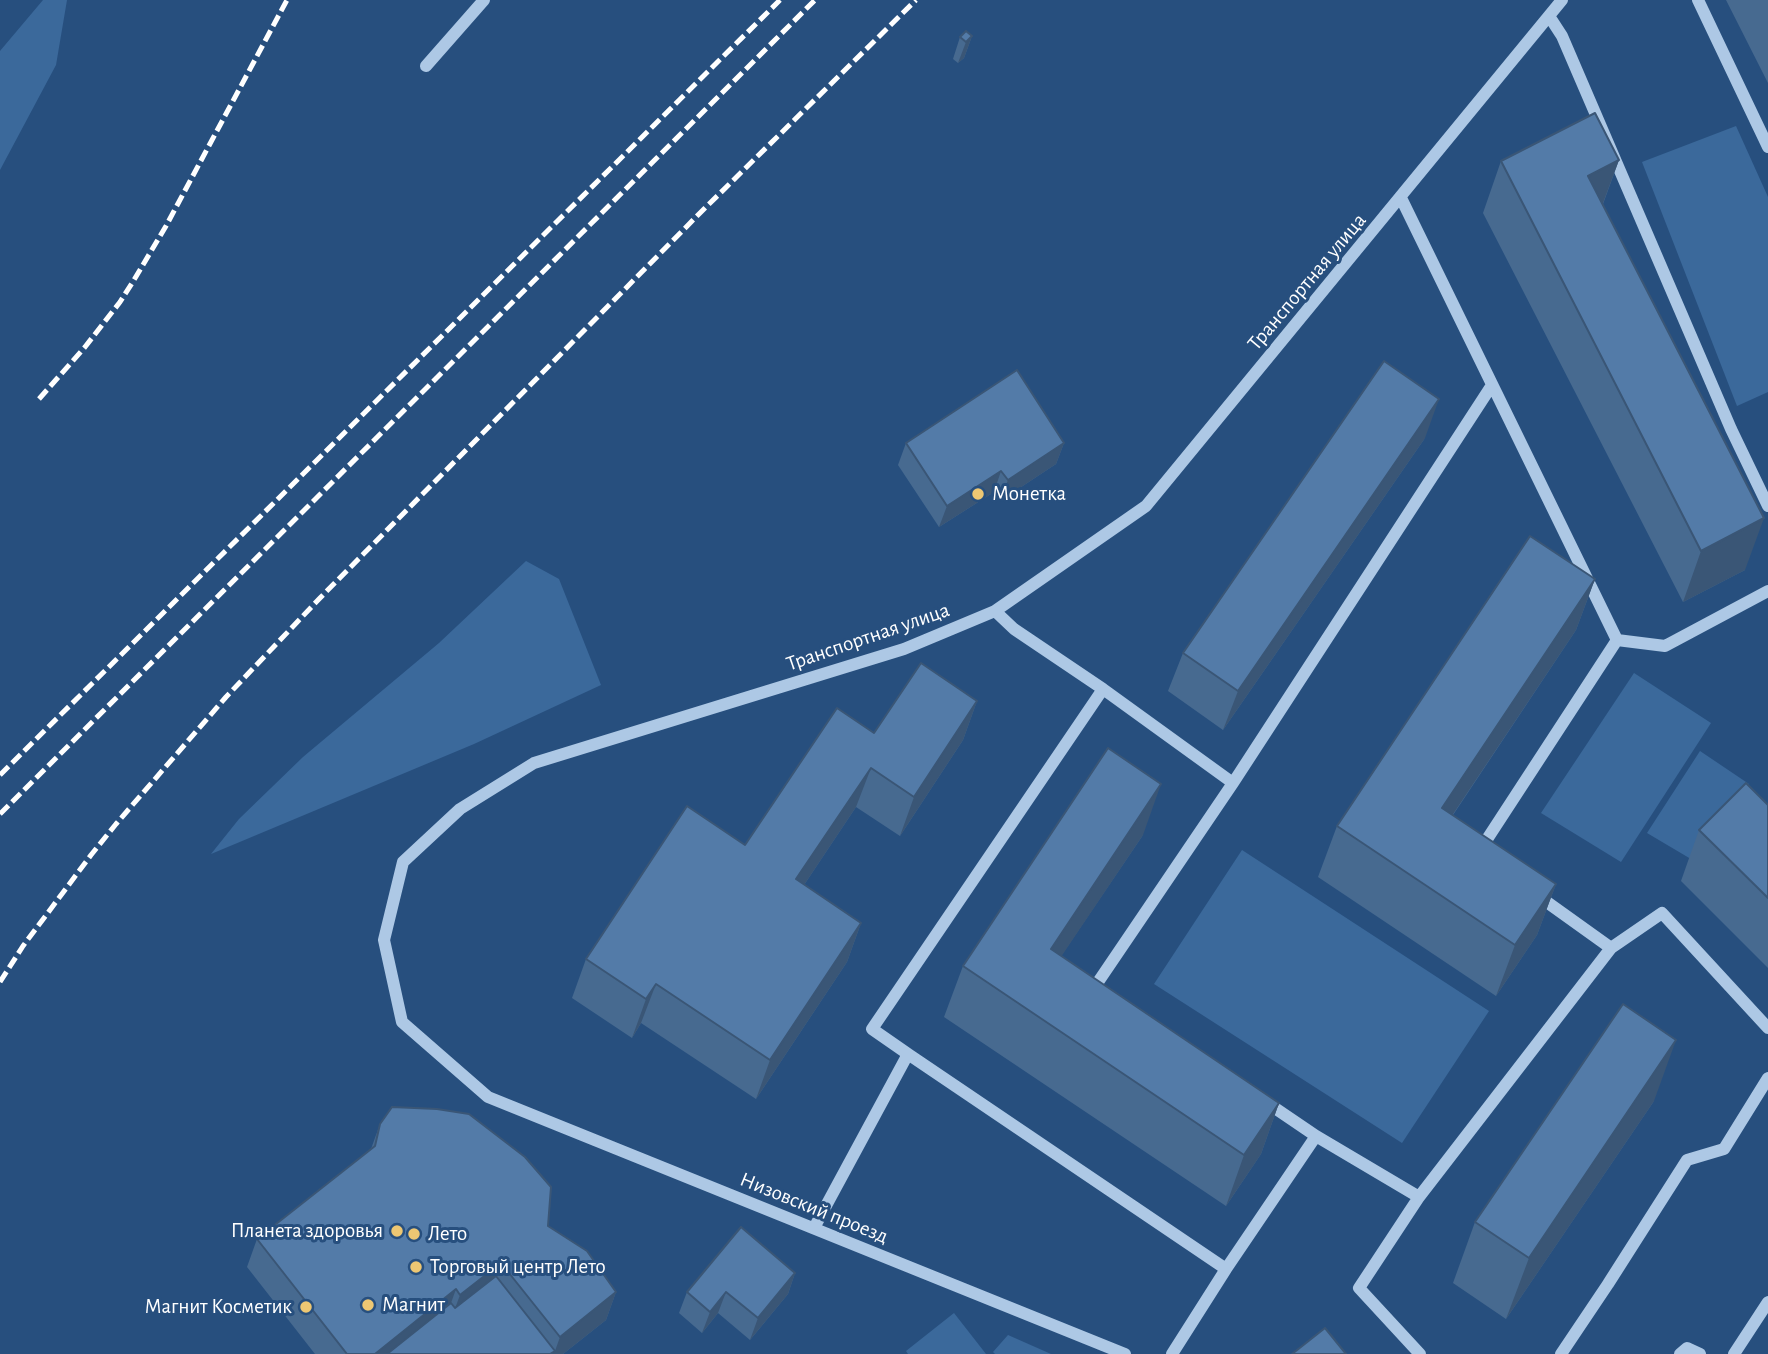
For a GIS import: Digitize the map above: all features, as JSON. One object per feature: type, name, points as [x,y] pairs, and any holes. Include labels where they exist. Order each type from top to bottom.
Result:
[{"type":"street","points":[[426,66],[484,0]]},
{"type":"street","name":"Транспортная улица","points":[[488,1097],[402,1022],[384,940],[403,862],[460,809],[534,763],[904,649],[995,611],[1146,506],[1562,0]]},
{"type":"street","points":[[1698,0],[1768,147]]},
{"type":"street","points":[[1549,16],[1562,36],[1731,429],[1768,506]]},
{"type":"street","points":[[1401,198],[1617,640]]},
{"type":"street","points":[[1105,995],[1094,988],[1233,783],[1492,385]]},
{"type":"street","points":[[1617,640],[1665,646],[1768,591]]},
{"type":"street","points":[[995,611],[1014,629],[1103,689],[1233,783]]},
{"type":"street","points":[[1488,861],[1477,854],[1617,640]]},
{"type":"street","points":[[1103,689],[872,1029],[1226,1269]]},
{"type":"street","points":[[1529,890],[1611,948]]},
{"type":"street","points":[[1420,1354],[1359,1288],[1419,1197],[1611,948],[1662,913],[1768,1028]]},
{"type":"street","points":[[814,1228],[908,1054]]},
{"type":"street","points":[[1561,1354],[1687,1160],[1724,1149],[1768,1078]]},
{"type":"street","points":[[1250,1091],[1316,1136],[1419,1197]]},
{"type":"street","name":"Низовский проезд","points":[[488,1097],[1125,1354]]},
{"type":"street","points":[[1172,1354],[1316,1136]]},
{"type":"street","points":[[1734,1354],[1768,1303]]},
{"type":"street","points":[[1680,1354],[1687,1349],[1700,1354]]},
{"type":"shaded area","points":[[43,0],[67,0],[56,65],[0,170],[0,51]]},
{"type":"shaded area","points":[[1736,126],[1768,197],[1768,392],[1737,406],[1642,162]]},
{"type":"shaded area","points":[[526,561],[559,579],[601,685],[474,744],[211,854],[239,819],[303,757],[439,643]]},
{"type":"shaded area","points":[[1634,673],[1711,723],[1621,862],[1541,813]]},
{"type":"shaded area","points":[[1700,751],[1749,784],[1696,862],[1647,833]]},
{"type":"shaded area","points":[[1242,850],[1489,1011],[1402,1143],[1154,984]]},
{"type":"shaded area","points":[[954,1313],[986,1354],[908,1354],[906,1351]]},
{"type":"shaded area","points":[[1008,1335],[1051,1354],[995,1354],[993,1352]]},
{"type":"building","points":[[966,31],[972,36],[966,42],[960,37]]},
{"type":"building","points":[[1595,113],[1619,160],[1588,176],[1764,518],[1701,551],[1501,161]]},
{"type":"building","points":[[1384,361],[1439,399],[1238,691],[1183,653]]},
{"type":"building","points":[[1017,370],[1064,443],[1008,480],[1001,471],[947,506],[906,443]]},
{"type":"building","points":[[1530,536],[1595,579],[1442,808],[1556,884],[1515,945],[1337,826]]},
{"type":"building","points":[[921,663],[977,701],[914,797],[871,768],[796,879],[861,923],[770,1060],[656,984],[646,999],[586,959],[687,806],[745,845],[837,708],[874,733]]},
{"type":"building","points":[[1108,748],[1161,784],[1051,949],[1279,1103],[1244,1155],[963,966]]},
{"type":"building","points":[[1746,783],[1768,805],[1768,898],[1699,830]]},
{"type":"building","points":[[1623,1004],[1676,1040],[1529,1258],[1475,1222]]},
{"type":"building","name":"Лето","points":[[392,1107],[469,1114],[525,1157],[551,1187],[548,1226],[587,1251],[616,1292],[560,1337],[501,1263],[460,1295],[456,1289],[375,1354],[347,1354],[257,1239],[375,1146],[380,1124]]},
{"type":"building","points":[[741,1227],[795,1273],[758,1318],[726,1292],[710,1312],[687,1292]]},
{"type":"building","points":[[496,1276],[555,1351],[550,1354],[387,1354],[451,1303],[455,1308]]},
{"type":"building","points":[[1325,1328],[1346,1354],[1292,1354]]},
{"type":"railway","points":[[39,399],[85,347],[134,280],[166,226],[287,0]]},
{"type":"railway","points":[[0,775],[780,0]]},
{"type":"railway","points":[[0,814],[815,0]]},
{"type":"railway","points":[[0,982],[23,946],[91,855],[226,697],[320,598],[699,214],[916,0]]},
{"type":"place","name":"Монетка","points":[[978,494]]},
{"type":"place","name":"Планета здоровья","points":[[397,1231]]},
{"type":"place","name":"Лето","points":[[414,1234]]},
{"type":"place","name":"Торговый центр Лето","points":[[416,1267]]},
{"type":"place","name":"Магнит","points":[[368,1305]]},
{"type":"place","name":"Магнит Косметик","points":[[306,1307]]}]
